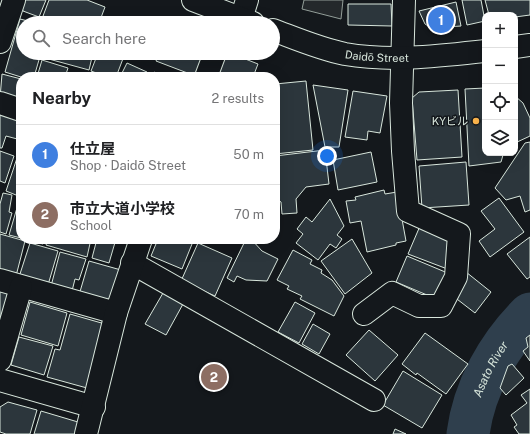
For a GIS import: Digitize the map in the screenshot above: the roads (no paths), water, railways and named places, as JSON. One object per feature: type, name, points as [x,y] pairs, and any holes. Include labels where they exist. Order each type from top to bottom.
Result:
[{"type":"street","points":[[1,37],[14,0]]},
{"type":"street","points":[[193,0],[240,16]]},
{"type":"street","points":[[364,314],[392,293],[419,306],[441,306],[456,277],[459,234],[408,211],[403,151],[402,58],[404,0]]},
{"type":"street","name":"Daidō Street","points":[[280,33],[311,45],[341,53],[376,57],[402,58],[482,51]]},
{"type":"street","points":[[518,47],[530,45]]},
{"type":"street","points":[[208,72],[212,60]]},
{"type":"street","points":[[0,104],[16,109]]},
{"type":"street","points":[[86,434],[94,407],[116,312],[139,244]]},
{"type":"street","points":[[132,263],[374,400]]},
{"type":"street","points":[[0,280],[116,312]]},
{"type":"street","points":[[0,360],[21,287]]},
{"type":"street","points":[[0,380],[94,407]]},
{"type":"waterway","name":"Asato River","points":[[468,434],[476,400],[489,369],[518,326],[530,314]]},
{"type":"place","name":"仕立屋","points":[[441,20]]},
{"type":"place","name":"KYビル","points":[[476,121]]},
{"type":"place","name":"市立大道小学校","points":[[214,377]]}]
